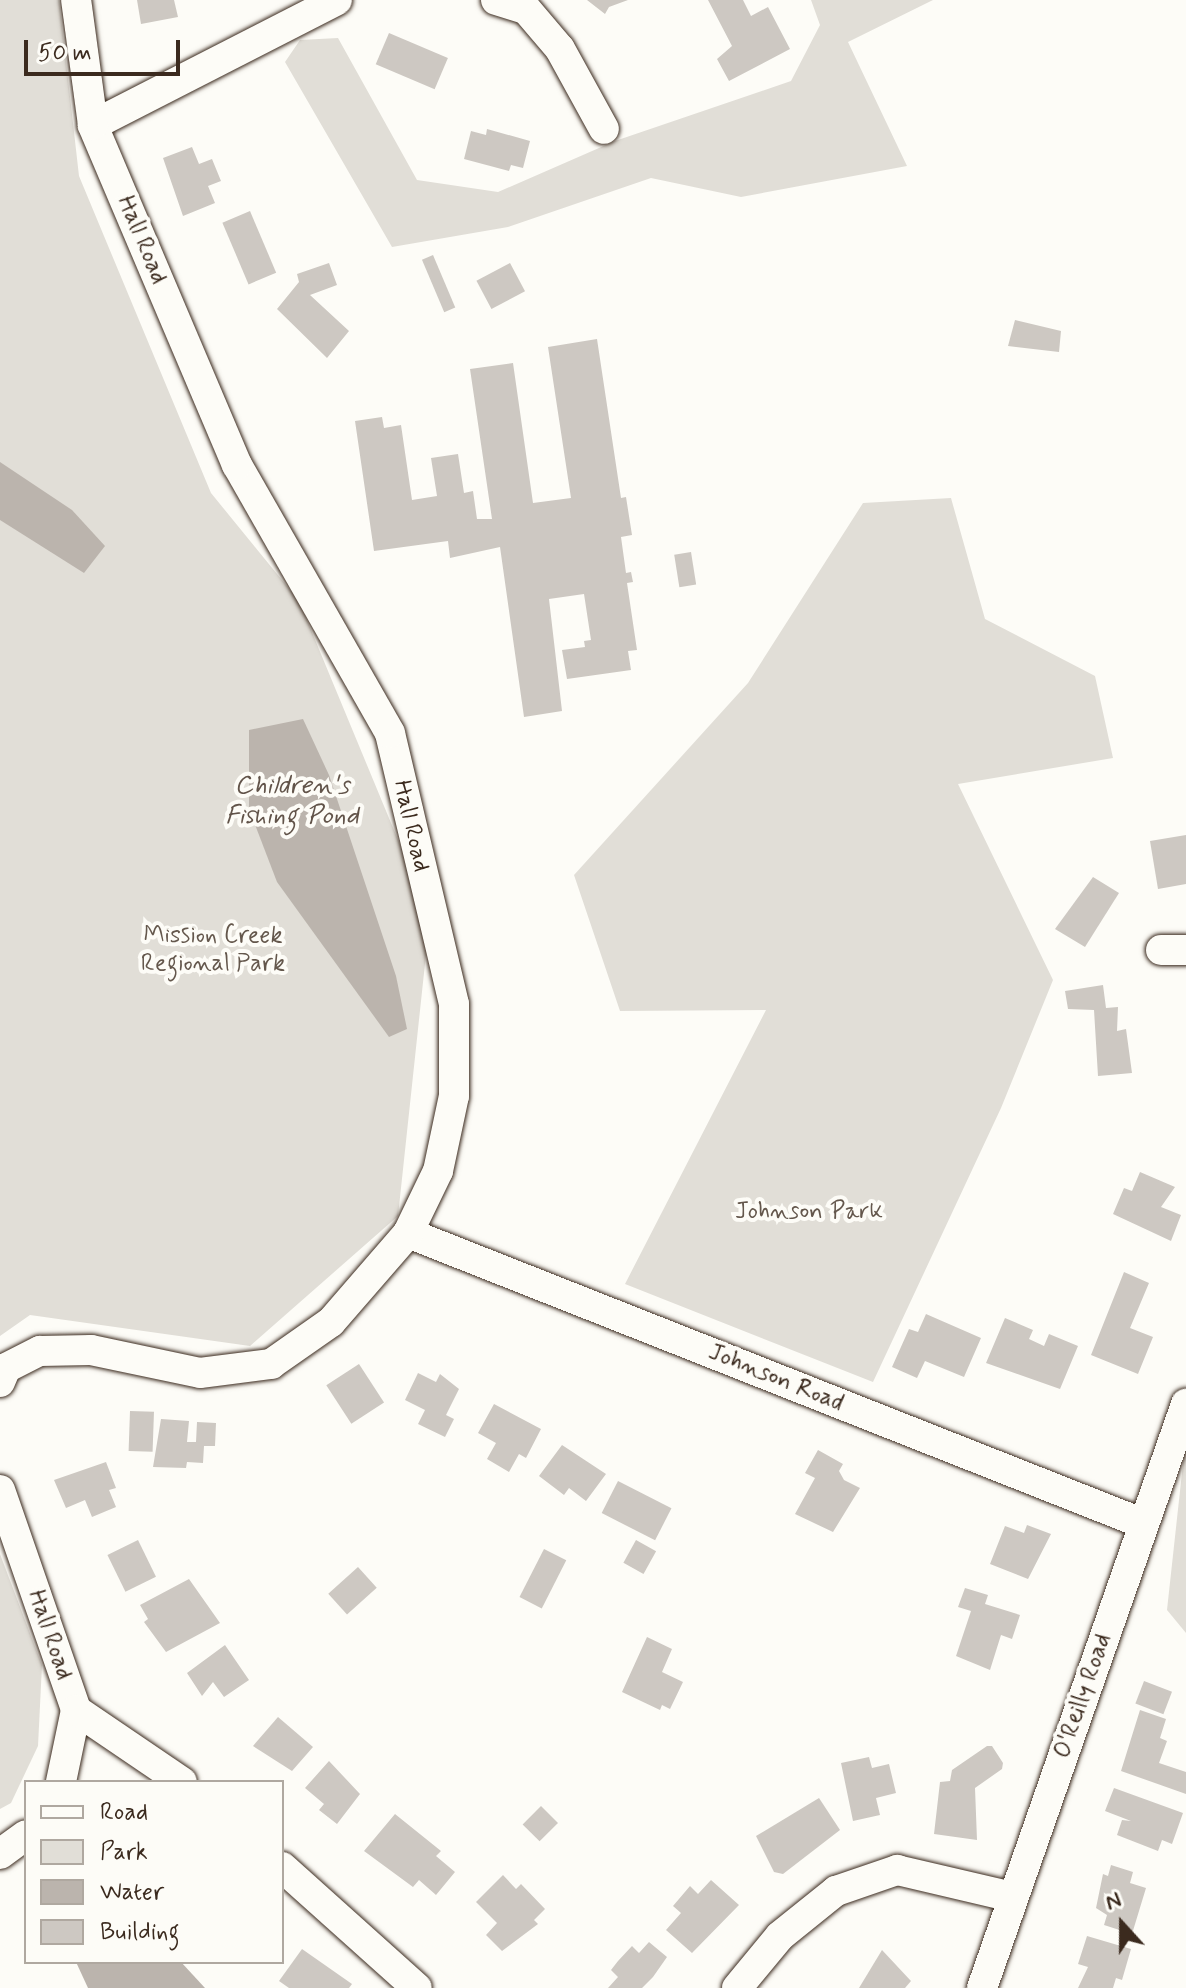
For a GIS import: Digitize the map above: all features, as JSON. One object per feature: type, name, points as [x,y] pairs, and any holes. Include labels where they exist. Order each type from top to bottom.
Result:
[{"type":"street","name":"Hall Road","points":[[0,1382],[6,1368],[40,1351],[91,1350],[200,1373],[271,1364],[331,1322],[408,1233],[438,1171],[454,1096],[454,1004],[390,733],[237,465],[93,125],[76,0]]},
{"type":"street","points":[[93,125],[337,0]]},
{"type":"street","points":[[496,0],[526,9],[560,49],[604,129]]},
{"type":"street","name":"Johnson Road","points":[[408,1233],[1144,1524]]},
{"type":"street","name":"O'Reilly Road","points":[[982,1988],[1186,1404]]},
{"type":"street","name":"Hall Road","points":[[0,1490],[76,1710],[61,1780]]},
{"type":"street","points":[[76,1710],[179,1780]]},
{"type":"street","points":[[0,1854],[24,1836]]},
{"type":"street","points":[[284,1869],[417,1988]]},
{"type":"street","points":[[737,1988],[780,1936],[836,1891],[897,1870],[1012,1897]]},
{"type":"green space","name":"Mission Creek Regional Park","points":[[0,0],[59,0],[79,176],[211,493],[299,601],[430,917],[398,1216],[250,1346],[30,1315],[0,1336]]},
{"type":"green space","points":[[811,0],[933,0],[848,42],[907,166],[741,197],[651,178],[508,227],[392,247],[285,62],[300,40],[338,38],[417,180],[498,192],[615,141],[791,81],[820,25]]},
{"type":"green space","name":"Johnson Park","points":[[951,498],[985,619],[1095,676],[1113,758],[958,784],[1053,980],[1001,1108],[873,1382],[625,1284],[766,1010],[620,1011],[574,875],[748,683],[863,503]]},
{"type":"green space","points":[[1186,1436],[1186,1633],[1167,1610]]},
{"type":"green space","points":[[0,1554],[42,1665],[38,1746],[11,1803],[0,1809]]},
{"type":"water","points":[[0,462],[72,510],[105,546],[84,573],[0,520]]},
{"type":"water","name":"Children's Fishing Pond","points":[[303,719],[329,775],[396,976],[407,1029],[389,1037],[277,882],[249,809],[249,730]]},
{"type":"water","points":[[77,1964],[183,1964],[205,1988],[88,1988]]},
{"type":"building","points":[[137,0],[174,0],[178,17],[141,24]]},
{"type":"building","points":[[587,0],[628,0],[609,7],[605,14]]},
{"type":"building","points":[[708,0],[743,0],[751,16],[768,7],[790,49],[729,81],[717,59],[732,46]]},
{"type":"building","points":[[389,33],[448,58],[435,89],[376,64]]},
{"type":"building","points":[[487,129],[530,141],[523,168],[511,165],[509,171],[464,159],[471,131],[486,135]]},
{"type":"building","points":[[192,147],[199,164],[212,159],[221,181],[208,186],[215,203],[183,216],[163,158]]},
{"type":"building","points":[[250,211],[276,273],[249,284],[222,223]]},
{"type":"building","points":[[433,255],[455,307],[444,312],[422,260]]},
{"type":"building","points":[[329,263],[337,285],[310,295],[349,331],[327,358],[277,309],[299,282],[297,274]]},
{"type":"building","points":[[510,263],[525,291],[491,309],[476,281]]},
{"type":"building","points":[[1015,320],[1061,331],[1059,352],[1008,346]]},
{"type":"building","points":[[597,339],[621,498],[626,497],[632,535],[621,537],[626,573],[631,572],[633,582],[627,583],[637,650],[628,651],[631,670],[567,679],[562,650],[585,647],[584,641],[591,640],[584,594],[549,599],[562,711],[524,717],[500,547],[450,558],[448,541],[374,551],[355,421],[382,417],[384,428],[401,425],[412,500],[437,496],[431,458],[458,454],[464,493],[473,491],[477,519],[492,519],[470,369],[513,363],[533,503],[571,498],[548,347]]},
{"type":"building","points":[[691,552],[696,585],[679,587],[674,555]]},
{"type":"building","points":[[1186,835],[1186,884],[1158,889],[1150,841]]},
{"type":"building","points":[[1093,877],[1119,893],[1085,947],[1055,929]]},
{"type":"building","points":[[1103,985],[1106,1008],[1118,1007],[1117,1031],[1126,1029],[1132,1073],[1098,1076],[1094,1010],[1068,1009],[1065,991]]},
{"type":"building","points":[[1140,1172],[1175,1187],[1161,1207],[1181,1215],[1171,1241],[1113,1214],[1124,1188],[1132,1191]]},
{"type":"building","points":[[1124,1272],[1149,1283],[1130,1328],[1153,1337],[1138,1374],[1091,1355]]},
{"type":"building","points":[[926,1314],[981,1338],[964,1377],[925,1361],[917,1378],[892,1367],[909,1329],[918,1332]]},
{"type":"building","points":[[1005,1318],[1033,1330],[1029,1339],[1044,1346],[1049,1334],[1078,1346],[1060,1389],[986,1363]]},
{"type":"building","points":[[359,1364],[384,1403],[351,1424],[326,1385]]},
{"type":"building","points":[[418,1373],[436,1382],[440,1374],[459,1389],[446,1415],[454,1419],[445,1437],[418,1424],[425,1410],[405,1400]]},
{"type":"building","points":[[494,1404],[541,1429],[526,1458],[519,1454],[509,1472],[487,1459],[496,1443],[478,1433]]},
{"type":"building","points":[[130,1411],[154,1412],[153,1452],[129,1451]]},
{"type":"building","points":[[161,1419],[189,1421],[187,1442],[196,1442],[197,1422],[216,1423],[215,1446],[204,1446],[203,1463],[187,1462],[186,1468],[153,1467]]},
{"type":"building","points":[[562,1445],[606,1474],[586,1501],[569,1488],[564,1495],[539,1476]]},
{"type":"building","points":[[818,1450],[843,1464],[839,1471],[844,1480],[860,1488],[833,1532],[795,1514],[815,1478],[805,1473]]},
{"type":"building","points":[[106,1462],[116,1488],[109,1490],[116,1507],[92,1517],[85,1500],[66,1508],[54,1480]]},
{"type":"building","points":[[618,1481],[671,1508],[655,1540],[602,1513]]},
{"type":"building","points":[[1027,1525],[1051,1534],[1028,1579],[990,1564],[1005,1526],[1024,1533]]},
{"type":"building","points":[[138,1540],[156,1577],[125,1592],[107,1555]]},
{"type":"building","points":[[636,1540],[656,1551],[644,1574],[623,1563]]},
{"type":"building","points":[[544,1549],[566,1560],[542,1608],[519,1597]]},
{"type":"building","points":[[358,1567],[377,1588],[347,1615],[328,1594]]},
{"type":"building","points":[[189,1579],[220,1623],[166,1652],[144,1622],[148,1619],[140,1605]]},
{"type":"building","points":[[965,1588],[988,1595],[985,1604],[1020,1615],[1012,1639],[1001,1635],[990,1670],[956,1656],[971,1611],[958,1607]]},
{"type":"building","points":[[647,1637],[672,1649],[662,1672],[683,1682],[670,1709],[662,1705],[660,1710],[622,1692]]},
{"type":"building","points":[[225,1645],[249,1680],[224,1697],[213,1682],[202,1696],[187,1673]]},
{"type":"building","points":[[1144,1681],[1172,1692],[1163,1714],[1135,1703]]},
{"type":"building","points":[[1140,1710],[1166,1719],[1160,1738],[1167,1741],[1159,1763],[1186,1772],[1186,1794],[1121,1771]]},
{"type":"building","points":[[278,1717],[313,1747],[292,1771],[253,1746]]},
{"type":"building","points":[[987,1746],[992,1746],[1003,1763],[1002,1769],[975,1788],[977,1840],[934,1834],[940,1782],[950,1781],[952,1770]]},
{"type":"building","points":[[869,1757],[872,1768],[889,1764],[896,1793],[876,1798],[880,1815],[853,1821],[841,1763]]},
{"type":"building","points":[[329,1761],[360,1794],[337,1824],[319,1810],[324,1804],[305,1788]]},
{"type":"building","points":[[1114,1788],[1183,1813],[1172,1844],[1162,1840],[1158,1851],[1117,1835],[1122,1820],[1131,1821],[1105,1811]]},
{"type":"building","points":[[819,1798],[840,1830],[783,1874],[774,1872],[756,1836]]},
{"type":"building","points":[[541,1806],[558,1823],[540,1841],[523,1824]]},
{"type":"building","points":[[395,1814],[441,1851],[436,1856],[455,1872],[436,1895],[419,1880],[413,1887],[364,1851]]},
{"type":"building","points":[[1111,1865],[1133,1872],[1130,1883],[1146,1888],[1132,1934],[1104,1925],[1107,1915],[1096,1908],[1103,1874],[1108,1876]]},
{"type":"building","points":[[503,1875],[516,1889],[521,1884],[545,1909],[534,1920],[538,1924],[502,1951],[486,1935],[497,1923],[476,1902]]},
{"type":"building","points":[[711,1880],[739,1905],[692,1953],[666,1930],[681,1913],[673,1906],[690,1886],[698,1894]]},
{"type":"building","points":[[1087,1936],[1131,1949],[1122,1980],[1116,1978],[1113,1988],[1078,1988],[1088,1967],[1078,1964]]},
{"type":"building","points":[[649,1942],[667,1957],[653,1977],[642,1988],[608,1988],[618,1977],[611,1970],[618,1961],[632,1946],[639,1953]]},
{"type":"building","points":[[302,1949],[352,1984],[349,1988],[289,1988],[279,1981]]},
{"type":"building","points":[[882,1950],[911,1981],[905,1988],[859,1988]]}]
